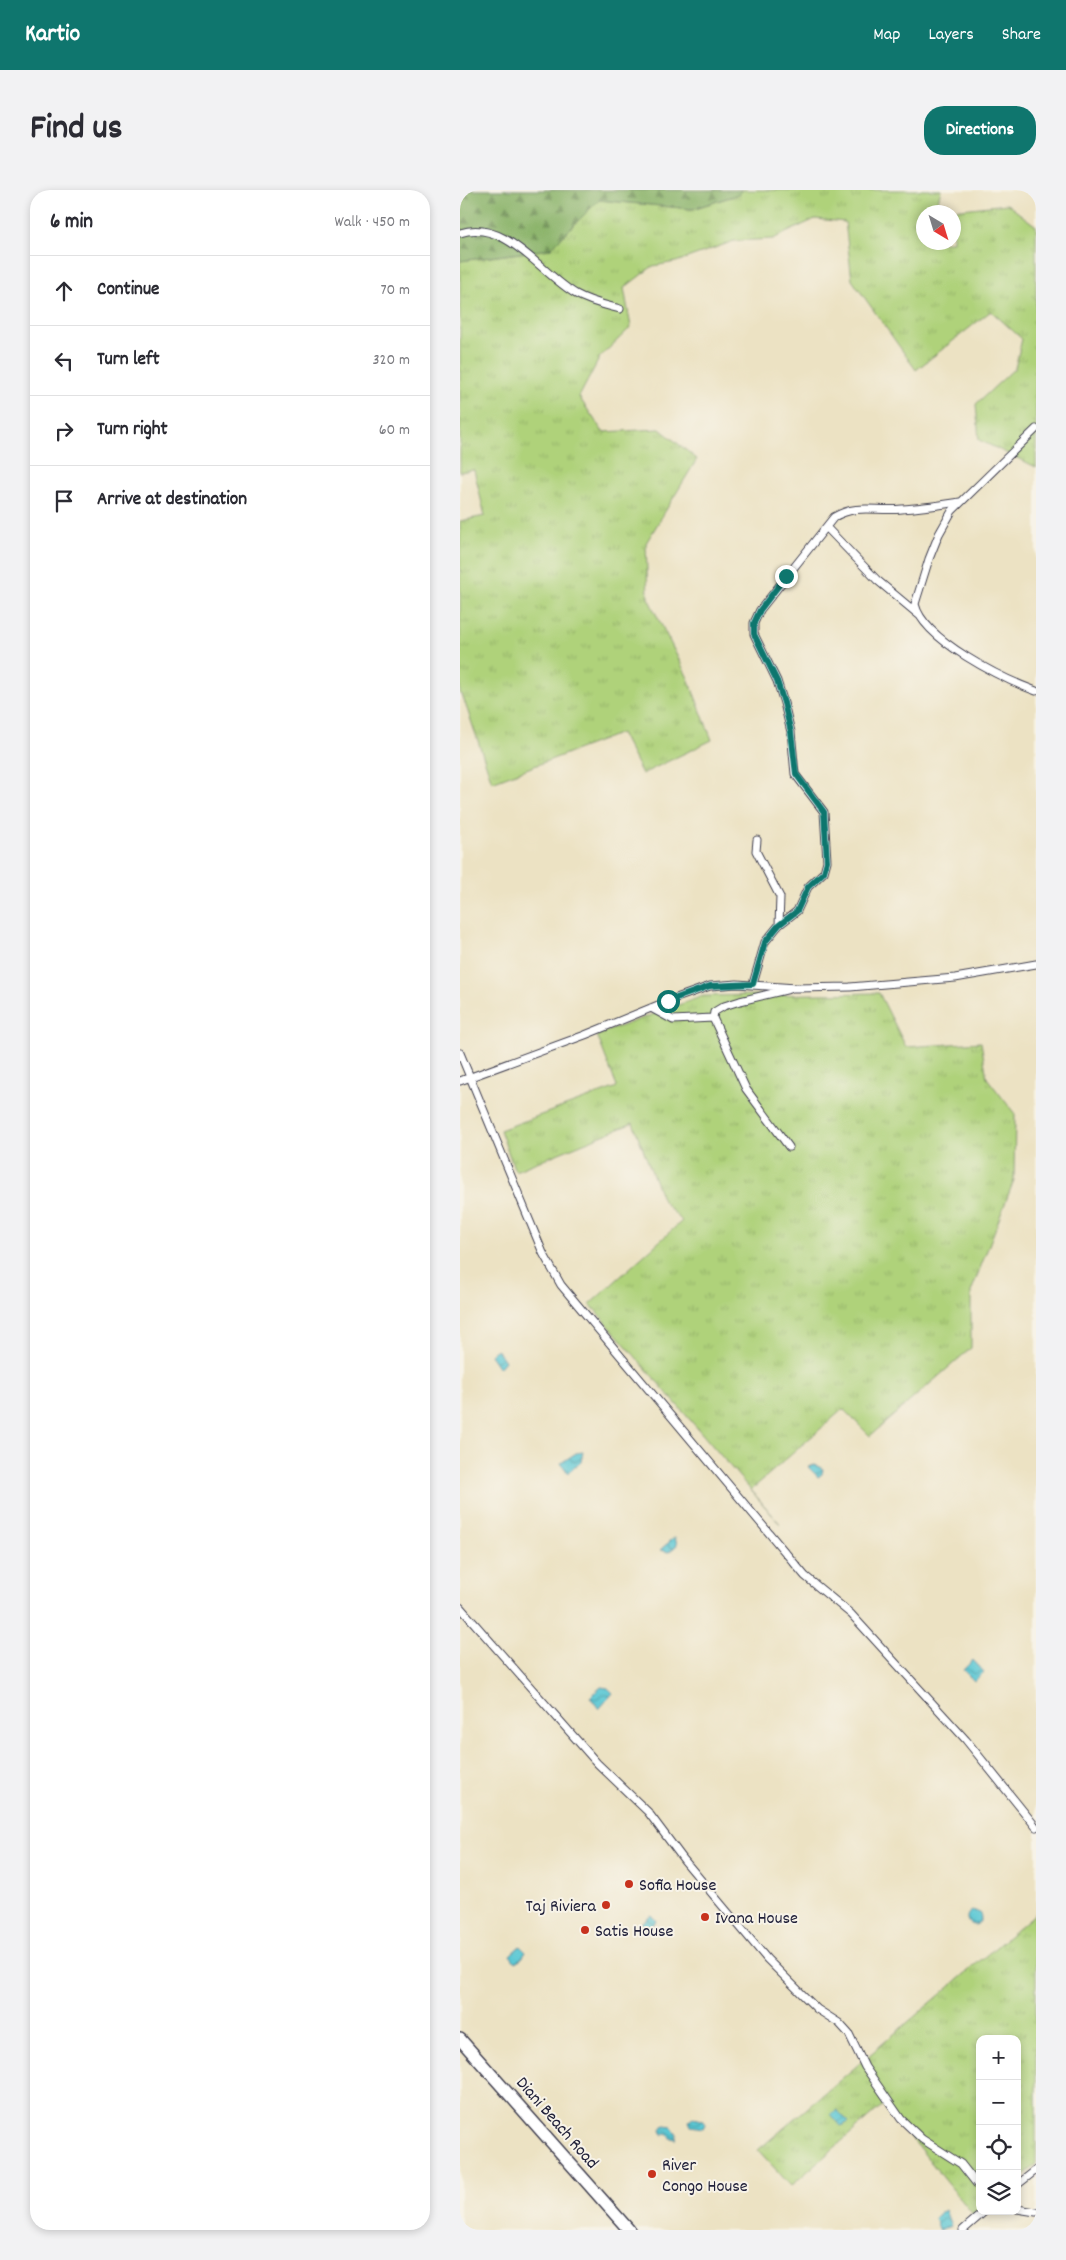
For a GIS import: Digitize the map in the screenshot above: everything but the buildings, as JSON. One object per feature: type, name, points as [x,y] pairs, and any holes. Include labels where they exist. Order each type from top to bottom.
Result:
[{"type":"main road","name":"Diani Beach Road","points":[[460,2039],[629,2230]]},
{"type":"street","points":[[460,233],[469,231],[500,237],[577,294],[595,302],[620,309]]},
{"type":"street","points":[[1036,428],[952,511],[939,534],[916,601],[916,608],[950,648],[1036,691]]},
{"type":"street","points":[[753,984],[765,942],[779,925],[797,911],[808,887],[824,872],[827,861],[824,812],[796,774],[791,732],[784,703],[777,681],[754,634],[754,623],[760,610],[834,517],[844,511],[862,507],[900,510],[960,502]]},
{"type":"street","points":[[826,527],[891,594],[925,620]]},
{"type":"street","points":[[757,840],[756,851],[780,897],[779,925]]},
{"type":"street","points":[[460,1081],[586,1035],[710,986],[753,984],[796,988],[850,987],[954,978],[1036,964]]},
{"type":"street","points":[[789,1147],[746,1089],[713,1018],[714,1012],[724,1006],[796,988]]},
{"type":"street","points":[[651,1008],[672,1020],[713,1018]]},
{"type":"street","points":[[460,1053],[543,1253],[561,1285],[805,1576],[851,1614],[966,1740],[1036,1826]]},
{"type":"street","points":[[460,1607],[597,1763],[648,1812],[684,1860],[768,1959],[817,2010],[839,2023],[849,2034],[865,2067],[901,2118],[922,2139],[961,2164],[976,2183]]},
{"type":"street","points":[[1021,2182],[1036,2170]]},
{"type":"street","points":[[1021,2210],[1036,2212]]},
{"type":"street","points":[[963,2230],[980,2215]]},
{"type":"green space","points":[[460,190],[741,190],[740,194],[692,209],[599,200],[550,249],[460,261]]},
{"type":"green space","points":[[741,190],[941,190],[937,205],[916,205],[916,250],[961,250],[961,209],[1007,204],[1036,226],[1036,467],[979,440],[976,404],[1015,368],[1022,339],[991,311],[916,370],[852,280],[845,222],[815,219],[773,239],[734,241],[676,262],[653,266],[624,288],[631,327],[600,357],[579,397],[603,432],[660,429],[697,459],[646,543],[648,598],[688,678],[712,740],[642,774],[621,733],[492,782],[462,694],[460,695],[460,521],[485,516],[474,470],[460,472],[460,261],[550,249],[599,200],[692,209],[740,194]]},
{"type":"green space","points":[[879,993],[906,1047],[981,1042],[987,1078],[1015,1114],[1014,1180],[971,1292],[971,1348],[870,1436],[843,1409],[751,1490],[780,1524],[590,1304],[682,1221],[663,1201],[633,1123],[515,1171],[500,1130],[617,1087],[597,1035],[703,996]]},
{"type":"green space","points":[[1036,1913],[1036,2165],[1021,2178],[1021,2035],[976,2035],[977,2215],[975,2217],[884,2104],[791,2186],[758,2150]]},
{"type":"water","points":[[497,1349],[505,1361],[499,1368],[490,1355]]},
{"type":"water","points":[[583,1452],[581,1462],[568,1473],[561,1463],[576,1453]]},
{"type":"water","points":[[815,1465],[823,1469],[822,1474],[818,1477],[808,1467]]},
{"type":"water","points":[[675,1537],[677,1545],[669,1552],[660,1550]]},
{"type":"water","points":[[973,1660],[984,1672],[974,1681],[963,1670]]},
{"type":"water","points":[[601,1687],[608,1688],[613,1693],[599,1709],[590,1697]]},
{"type":"water","points":[[971,1911],[977,1911],[981,1918],[977,1925],[971,1925],[967,1921],[967,1915]]},
{"type":"water","points":[[651,1915],[656,1921],[646,1930],[641,1923]]},
{"type":"water","points":[[520,1946],[526,1952],[522,1958],[515,1962],[510,1955]]},
{"type":"water","points":[[837,2110],[849,2122],[841,2126],[831,2114]]},
{"type":"water","points":[[693,2118],[702,2120],[705,2124],[703,2128],[691,2126],[689,2121]]},
{"type":"water","points":[[664,2126],[672,2127],[677,2134],[676,2139],[671,2138],[668,2134],[663,2135],[661,2130]]},
{"type":"water","points":[[945,2210],[951,2226],[938,2230],[934,2218]]},
{"type":"place","name":"Sofia House","points":[[629,1884]]},
{"type":"place","name":"Taj Riviera","points":[[606,1905]]},
{"type":"place","name":"Ivana House","points":[[705,1917]]},
{"type":"place","name":"Satis House","points":[[585,1930]]},
{"type":"place","name":"River Congo House","points":[[652,2174]]},
{"type":"route","points":[[668,1001],[710,986],[753,984],[765,942],[779,925],[797,911],[808,887],[824,872],[827,861],[824,812],[796,774],[791,732],[784,703],[777,681],[754,634],[754,623],[760,610],[786,576]]}]
